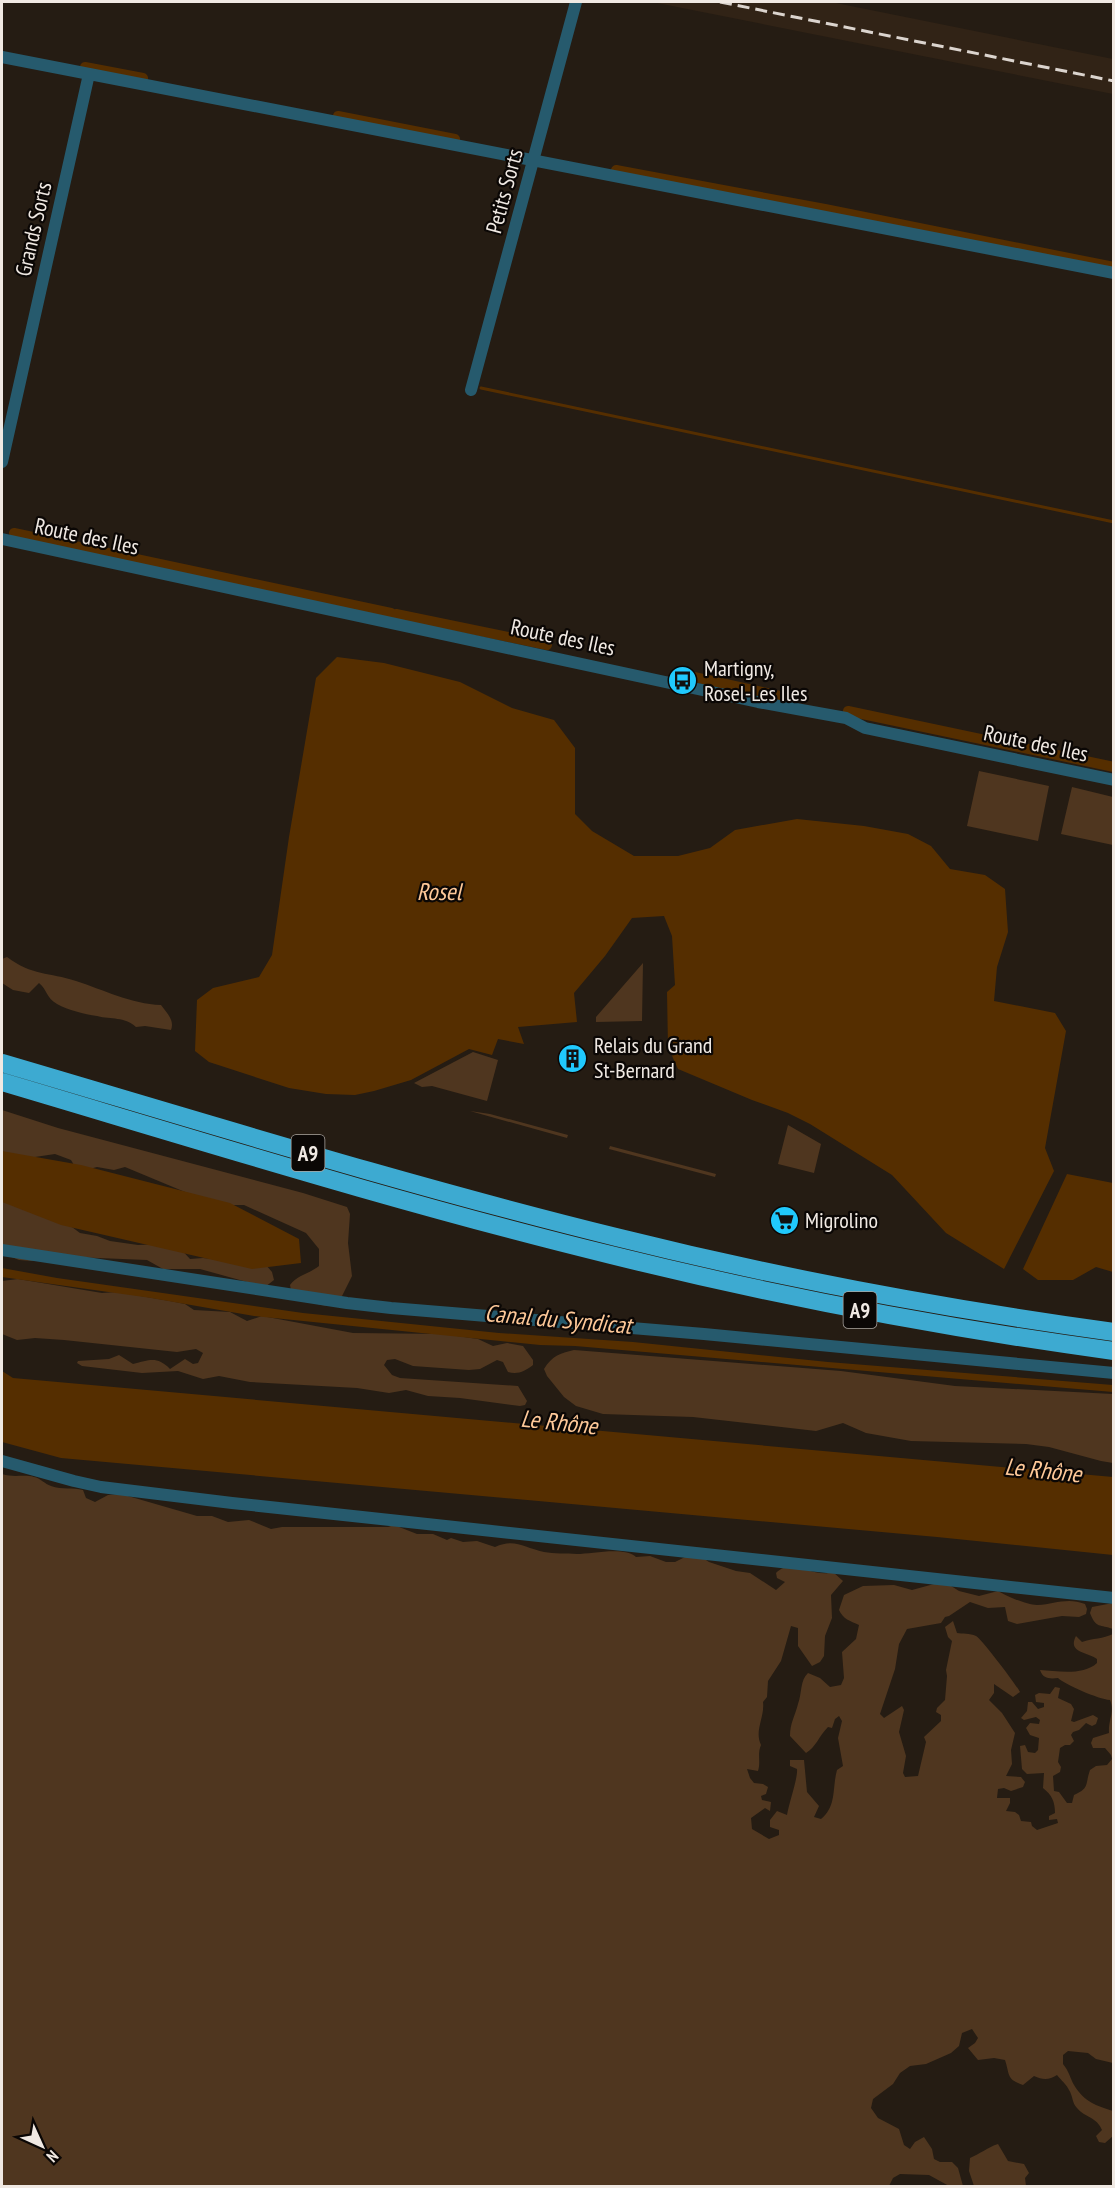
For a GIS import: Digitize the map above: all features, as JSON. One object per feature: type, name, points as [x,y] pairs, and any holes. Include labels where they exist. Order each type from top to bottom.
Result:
[{"type":"highway","name":"A9","points":[[2,1063],[360,1168],[617,1238],[859,1291],[1113,1332]]},
{"type":"highway","name":"A9","points":[[2,1082],[350,1184],[610,1255],[851,1308],[1113,1351]]},
{"type":"street","name":"Petits Sorts","points":[[471,390],[576,2]]},
{"type":"street","points":[[2,57],[1113,273]]},
{"type":"street","name":"Grands Sorts","points":[[2,462],[89,74]]},
{"type":"street","name":"Route des Iles","points":[[2,539],[758,702],[846,718],[865,728],[1113,780]]},
{"type":"street","points":[[2,1250],[380,1307],[693,1333],[1113,1373]]},
{"type":"street","points":[[2,1461],[100,1487],[1113,1598]]},
{"type":"shaded area","points":[[652,2],[831,2],[1113,59],[1113,94]]},
{"type":"shaded area","points":[[979,771],[1049,786],[1038,841],[967,826]]},
{"type":"shaded area","points":[[1072,787],[1113,797],[1113,845],[1061,834]]},
{"type":"shaded area","points":[[7,957],[33,971],[66,978],[128,999],[161,1005],[171,1020],[171,1030],[136,1027],[122,1020],[71,1010],[53,1002],[39,983],[29,993],[13,990],[2,983],[2,959]]},
{"type":"shaded area","points":[[643,963],[642,1021],[596,1022],[596,1017]]},
{"type":"shaded area","points":[[473,1052],[498,1060],[487,1101],[432,1086],[422,1087],[414,1083]]},
{"type":"shaded area","points":[[2,1110],[58,1128],[303,1193],[347,1207],[350,1214],[348,1243],[352,1276],[342,1296],[333,1306],[327,1306],[310,1302],[291,1290],[290,1285],[293,1282],[319,1266],[319,1249],[306,1233],[244,1205],[230,1205],[197,1197],[125,1167],[114,1170],[97,1167],[78,1172],[71,1160],[55,1154],[28,1158],[2,1156]]},
{"type":"shaded area","points":[[470,1111],[490,1114],[568,1135],[567,1138]]},
{"type":"shaded area","points":[[788,1125],[821,1144],[814,1173],[778,1164]]},
{"type":"shaded area","points":[[610,1146],[716,1174],[715,1177],[609,1149]]},
{"type":"shaded area","points":[[2,1195],[57,1216],[80,1233],[138,1245],[166,1244],[179,1247],[190,1259],[203,1258],[266,1265],[272,1272],[274,1280],[265,1287],[200,1269],[163,1269],[147,1260],[73,1257],[19,1260],[2,1253]]},
{"type":"shaded area","points":[[18,1279],[102,1293],[117,1292],[170,1301],[185,1304],[194,1310],[230,1312],[247,1321],[262,1316],[353,1333],[443,1334],[478,1339],[493,1346],[507,1343],[523,1346],[533,1360],[533,1365],[518,1373],[508,1372],[503,1362],[497,1360],[480,1369],[469,1370],[413,1366],[395,1359],[387,1360],[384,1365],[392,1375],[400,1378],[518,1386],[527,1401],[525,1405],[520,1406],[428,1396],[406,1390],[389,1393],[357,1388],[250,1382],[219,1376],[203,1379],[178,1371],[142,1373],[82,1366],[77,1363],[78,1361],[109,1359],[119,1355],[133,1364],[149,1360],[157,1361],[170,1369],[185,1359],[193,1364],[198,1363],[203,1353],[196,1349],[177,1352],[64,1340],[35,1338],[17,1340],[2,1334],[2,1281]]},
{"type":"shaded area","points":[[574,1350],[841,1371],[955,1386],[1113,1394],[1113,1463],[1049,1447],[1026,1444],[911,1441],[866,1433],[843,1423],[816,1431],[693,1417],[603,1414],[576,1406],[564,1397],[547,1376],[544,1369],[553,1358]]},
{"type":"shaded area","points":[[2,1474],[30,1476],[55,1487],[83,1490],[86,1498],[95,1502],[108,1495],[121,1494],[197,1516],[212,1516],[228,1522],[249,1520],[271,1529],[282,1527],[388,1527],[394,1525],[417,1534],[433,1534],[447,1540],[451,1538],[463,1542],[477,1541],[495,1547],[508,1543],[548,1553],[577,1554],[616,1551],[636,1557],[650,1556],[666,1562],[700,1556],[709,1562],[750,1573],[776,1590],[785,1582],[777,1578],[776,1573],[782,1568],[796,1567],[818,1573],[833,1572],[843,1581],[831,1595],[832,1618],[825,1636],[824,1656],[820,1662],[812,1666],[798,1646],[798,1628],[791,1626],[781,1661],[768,1681],[767,1697],[763,1702],[759,1729],[761,1745],[759,1768],[758,1771],[747,1769],[754,1783],[768,1787],[766,1794],[761,1796],[762,1800],[771,1802],[770,1811],[765,1808],[751,1818],[752,1829],[769,1839],[779,1835],[779,1830],[770,1827],[770,1820],[777,1811],[787,1815],[797,1773],[797,1769],[790,1766],[790,1760],[804,1760],[807,1792],[819,1806],[814,1817],[821,1819],[832,1803],[837,1770],[843,1766],[838,1738],[842,1721],[839,1716],[835,1719],[832,1728],[828,1727],[806,1753],[790,1736],[790,1731],[802,1683],[808,1673],[820,1678],[830,1687],[841,1685],[844,1678],[842,1652],[856,1639],[859,1625],[845,1618],[839,1610],[844,1595],[863,1586],[894,1585],[912,1590],[934,1584],[948,1584],[959,1591],[979,1596],[998,1591],[1034,1605],[1067,1601],[1085,1604],[1086,1614],[1079,1617],[1062,1616],[1017,1624],[1008,1621],[1005,1607],[988,1608],[970,1602],[945,1617],[941,1623],[907,1629],[899,1644],[895,1669],[880,1714],[884,1718],[902,1706],[904,1710],[899,1732],[906,1756],[903,1773],[905,1777],[918,1776],[926,1742],[924,1737],[941,1721],[941,1715],[936,1712],[945,1700],[946,1670],[952,1641],[945,1627],[953,1621],[957,1633],[971,1634],[979,1639],[1020,1692],[1013,1697],[994,1684],[994,1693],[989,1700],[1002,1713],[1015,1733],[1011,1750],[1012,1764],[1006,1776],[1021,1777],[1025,1782],[1023,1787],[1011,1791],[1004,1788],[998,1789],[997,1798],[1010,1798],[1006,1811],[1015,1812],[1021,1821],[1031,1822],[1037,1830],[1058,1823],[1057,1819],[1049,1820],[1049,1816],[1055,1813],[1055,1809],[1051,1796],[1043,1788],[1044,1773],[1027,1774],[1022,1769],[1020,1746],[1025,1745],[1028,1752],[1035,1753],[1038,1750],[1039,1738],[1030,1735],[1026,1728],[1030,1723],[1039,1724],[1040,1720],[1036,1717],[1024,1720],[1021,1718],[1027,1711],[1028,1702],[1032,1702],[1038,1709],[1044,1707],[1044,1703],[1036,1702],[1035,1695],[1050,1694],[1055,1687],[1060,1688],[1058,1698],[1071,1704],[1074,1709],[1071,1721],[1093,1715],[1098,1718],[1096,1724],[1092,1726],[1086,1723],[1073,1732],[1071,1735],[1074,1741],[1060,1748],[1058,1762],[1061,1767],[1060,1772],[1053,1776],[1054,1791],[1059,1792],[1067,1803],[1072,1803],[1074,1795],[1085,1788],[1090,1770],[1096,1766],[1107,1765],[1112,1759],[1105,1748],[1093,1748],[1091,1743],[1093,1738],[1109,1733],[1111,1704],[1110,1700],[1082,1691],[1058,1678],[1045,1677],[1040,1670],[1070,1672],[1085,1670],[1097,1663],[1097,1659],[1076,1649],[1074,1642],[1076,1636],[1082,1642],[1113,1634],[1113,2063],[1096,2059],[1088,2053],[1068,2051],[1063,2055],[1063,2064],[1082,2096],[1113,2111],[1113,2136],[1105,2143],[1099,2142],[1096,2136],[1102,2130],[1100,2126],[1077,2108],[1068,2088],[1057,2075],[1046,2079],[1034,2076],[1023,2085],[1011,2078],[1005,2060],[994,2058],[978,2060],[968,2048],[978,2038],[972,2029],[962,2033],[959,2046],[951,2053],[926,2064],[910,2066],[900,2073],[893,2084],[873,2099],[871,2108],[878,2118],[899,2129],[904,2145],[910,2149],[915,2142],[924,2137],[932,2149],[934,2159],[940,2162],[952,2162],[958,2168],[963,2186],[949,2186],[929,2175],[900,2174],[893,2178],[889,2186],[2,2186]]},
{"type":"shaded area","points":[[1113,1603],[1113,1629],[1096,1624],[1090,1613],[1092,1607]]},
{"type":"shaded area","points":[[998,2144],[1008,2161],[1024,2164],[1029,2173],[1025,2178],[1026,2186],[974,2186],[969,2171],[970,2158]]},
{"type":"water","name":"Rosel","points":[[337,657],[384,663],[460,682],[512,708],[554,720],[575,748],[575,814],[592,831],[634,856],[678,856],[710,848],[735,830],[797,819],[864,826],[908,834],[931,846],[950,869],[985,875],[1005,889],[1008,932],[997,967],[994,1001],[1055,1013],[1066,1031],[1045,1148],[1054,1171],[1004,1269],[946,1233],[892,1175],[810,1124],[678,1069],[668,1047],[667,992],[675,985],[672,936],[664,916],[632,918],[605,956],[574,993],[577,1022],[518,1027],[524,1044],[498,1039],[492,1055],[469,1049],[411,1080],[374,1091],[355,1095],[326,1094],[289,1088],[209,1062],[195,1051],[197,1000],[213,988],[259,977],[272,955],[316,678]]},
{"type":"water","points":[[2,1151],[81,1165],[230,1203],[299,1239],[301,1263],[252,1269],[61,1225],[2,1202]]},
{"type":"water","points":[[1067,1174],[1113,1183],[1113,1272],[1096,1267],[1073,1280],[1038,1280],[1023,1269]]},
{"type":"water","name":"Canal du Syndicat","points":[[2,1268],[303,1313],[499,1333],[633,1342],[828,1362],[1113,1385],[1113,1392],[575,1346],[540,1345],[254,1316],[151,1298],[2,1277]]},
{"type":"water","points":[[2,1371],[13,1378],[1113,1477],[1113,1555],[61,1458],[2,1442]]},
{"type":"waterway","points":[[85,67],[143,78]]},
{"type":"waterway","points":[[338,116],[455,139]]},
{"type":"waterway","points":[[616,170],[1114,267]]},
{"type":"waterway","points":[[481,388],[1114,522]]},
{"type":"waterway","points":[[14,533],[391,613]]},
{"type":"waterway","points":[[396,614],[547,645]]},
{"type":"waterway","points":[[694,677],[785,697]]},
{"type":"waterway","points":[[848,711],[1114,767]]},
{"type":"railway","points":[[720,2],[1114,81]]},
{"type":"place","name":"Martigny, Rosel-Les Iles","points":[[683,681]]},
{"type":"place","name":"Relais du Grand St-Bernard","points":[[573,1058]]},
{"type":"place","name":"Migrolino","points":[[784,1220]]},
{"type":"water label","name":"Le Rhône","points":[[559,1422]]},
{"type":"water label","name":"Le Rhône","points":[[1043,1470]]}]
